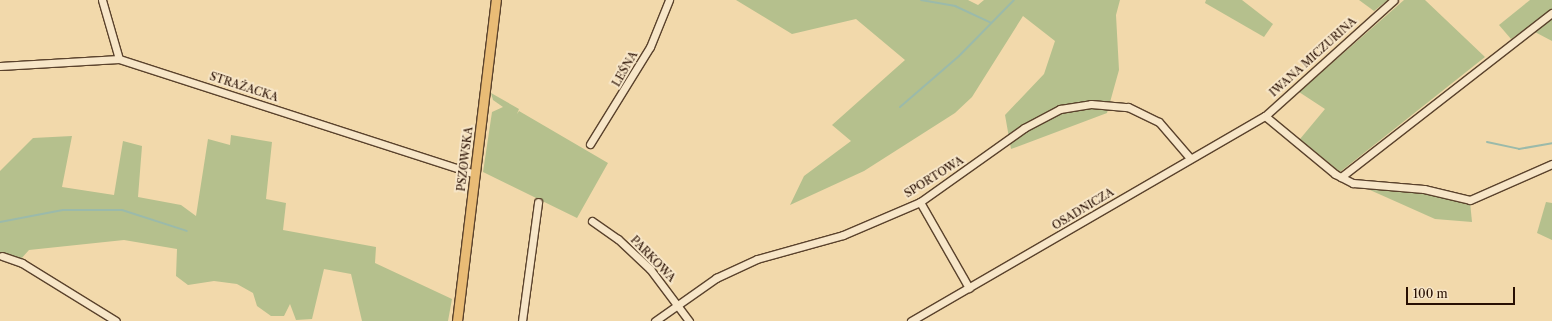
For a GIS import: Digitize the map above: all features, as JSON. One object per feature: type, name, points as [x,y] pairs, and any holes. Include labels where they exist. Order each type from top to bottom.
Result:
[{"type":"main road","name":"PSZOWSKA","points":[[457,321],[496,0]]},
{"type":"street","points":[[102,0],[119,59]]},
{"type":"street","name":"LEŚNA","points":[[590,144],[650,47],[669,0]]},
{"type":"street","name":"IWANA MICZURINA","points":[[1265,116],[1394,0]]},
{"type":"street","points":[[1341,177],[1552,13]]},
{"type":"street","name":"STRAŻACKA","points":[[0,66],[119,59],[475,174]]},
{"type":"street","name":"SPORTOWA","points":[[655,321],[678,303],[716,278],[757,259],[843,235],[920,202],[1041,118],[1075,107],[1109,104],[1142,113],[1159,122],[1190,158]]},
{"type":"street","points":[[1265,116],[1341,177],[1353,183],[1424,189],[1470,200],[1552,164]]},
{"type":"street","name":"OSADNICZA","points":[[911,321],[1190,158],[1265,116]]},
{"type":"street","points":[[522,321],[538,202]]},
{"type":"street","points":[[920,202],[969,288]]},
{"type":"street","name":"PARKOWA","points":[[592,222],[618,239],[650,269],[678,303],[689,321]]},
{"type":"street","points":[[2,256],[28,267],[116,321]]},
{"type":"green space","points":[[736,0],[968,0],[978,5],[984,0],[1120,0],[1116,15],[1119,70],[1107,113],[1011,149],[1005,115],[1044,74],[1055,41],[1023,16],[972,97],[955,113],[864,171],[790,205],[804,176],[851,141],[832,125],[905,60],[856,19],[792,34]]},
{"type":"green space","points":[[1206,0],[1242,0],[1273,24],[1264,37],[1205,3]]},
{"type":"green space","points":[[1359,0],[1388,0],[1374,11]]},
{"type":"green space","points":[[1404,0],[1425,0],[1485,57],[1340,172],[1300,139],[1325,109],[1299,92]]},
{"type":"green space","points":[[1530,0],[1552,0],[1552,10],[1511,39],[1499,25]]},
{"type":"green space","points":[[1552,18],[1552,41],[1533,31]]},
{"type":"green space","points":[[491,93],[519,109],[517,114],[519,111],[608,163],[577,218],[483,172],[492,112],[503,107],[493,100]]},
{"type":"green space","points":[[231,135],[272,142],[266,199],[286,203],[283,230],[376,247],[375,263],[452,299],[448,321],[362,321],[351,274],[324,269],[312,319],[296,320],[290,304],[284,316],[271,316],[257,306],[253,293],[237,284],[214,281],[188,285],[176,276],[177,249],[124,240],[29,250],[20,260],[0,253],[0,171],[33,138],[72,136],[62,187],[114,195],[123,141],[142,146],[138,197],[181,205],[196,216],[208,139],[230,145]]},
{"type":"green space","points":[[1361,186],[1418,191],[1470,202],[1472,222],[1435,219]]},
{"type":"green space","points":[[1546,202],[1552,203],[1552,240],[1537,233]]},
{"type":"waterway","points":[[921,0],[955,6],[991,23]]},
{"type":"waterway","points":[[900,107],[959,56],[1014,0]]},
{"type":"waterway","points":[[1487,142],[1519,149],[1552,143]]},
{"type":"waterway","points":[[0,222],[63,210],[122,210],[187,231]]}]
